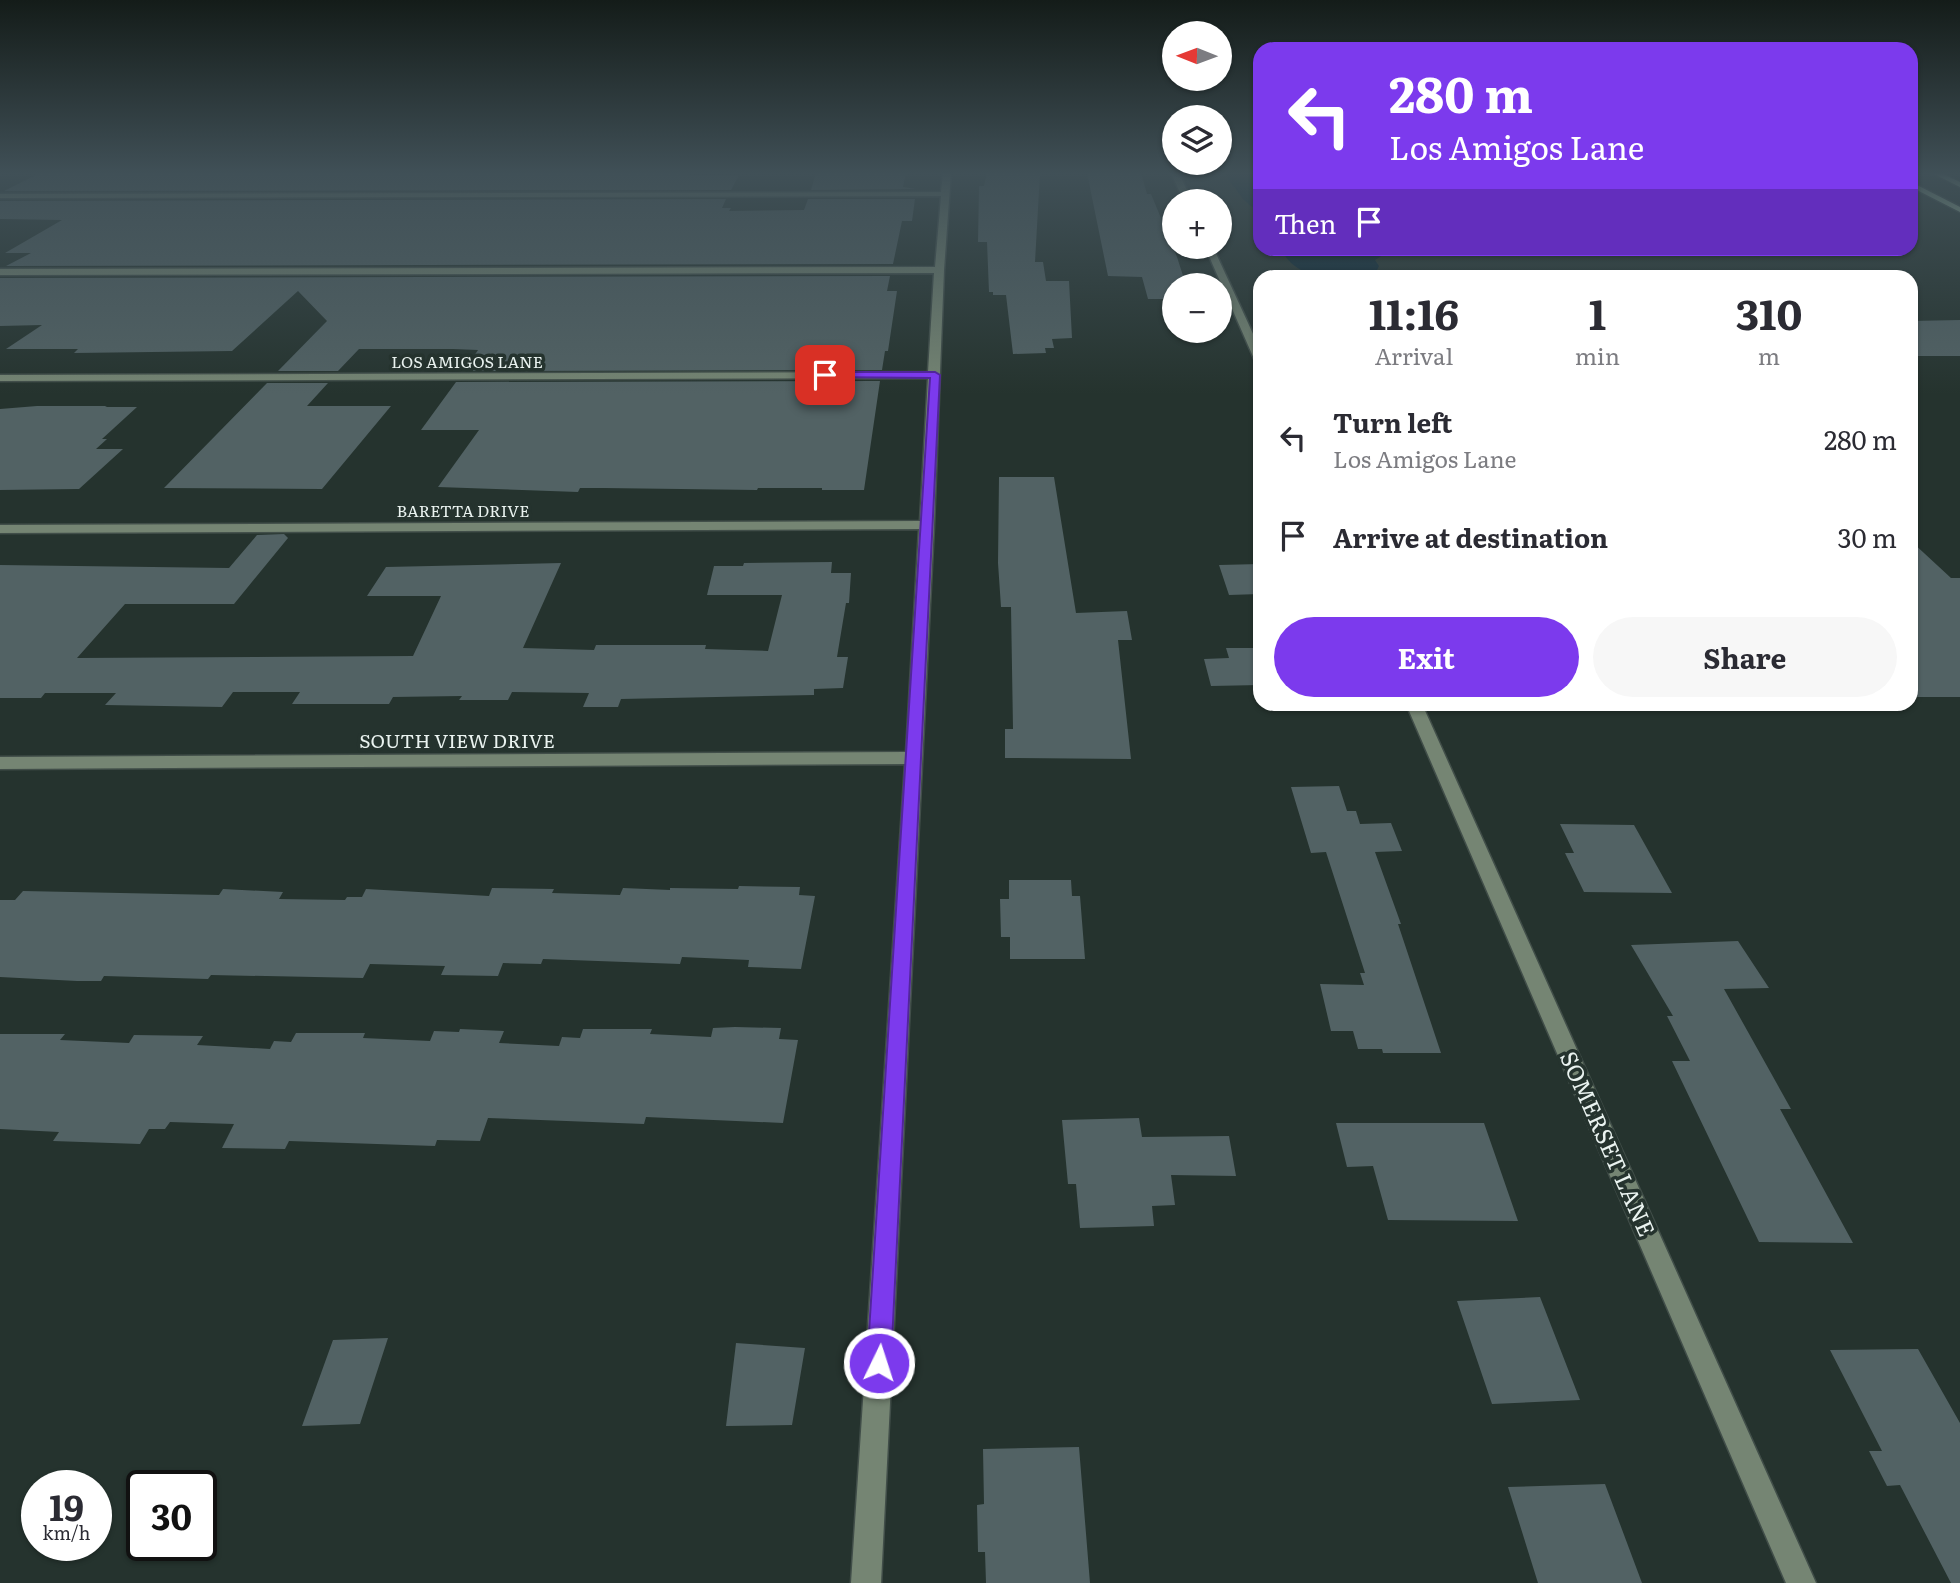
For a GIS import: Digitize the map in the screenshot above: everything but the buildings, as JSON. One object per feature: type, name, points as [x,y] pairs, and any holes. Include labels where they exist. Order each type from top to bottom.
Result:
[{"type":"street","points":[[866,1583],[941,247]]},
{"type":"street","points":[[1214,259],[1253,344]]},
{"type":"street","points":[[0,272],[939,270]]},
{"type":"street","name":"LOS AMIGOS LANE","points":[[0,378],[935,375]]},
{"type":"street","name":"BARETTA DRIVE","points":[[0,529],[927,524]]},
{"type":"street","name":"SOMERSET LANE","points":[[1417,711],[1801,1583]]},
{"type":"street","name":"SOUTH VIEW DRIVE","points":[[0,763],[914,758]]},
{"type":"water","points":[[1286,256],[1382,256],[1375,260],[1379,266],[1377,270],[1302,270]]},
{"type":"route","points":[[825,375],[935,375],[879,1363]]}]
